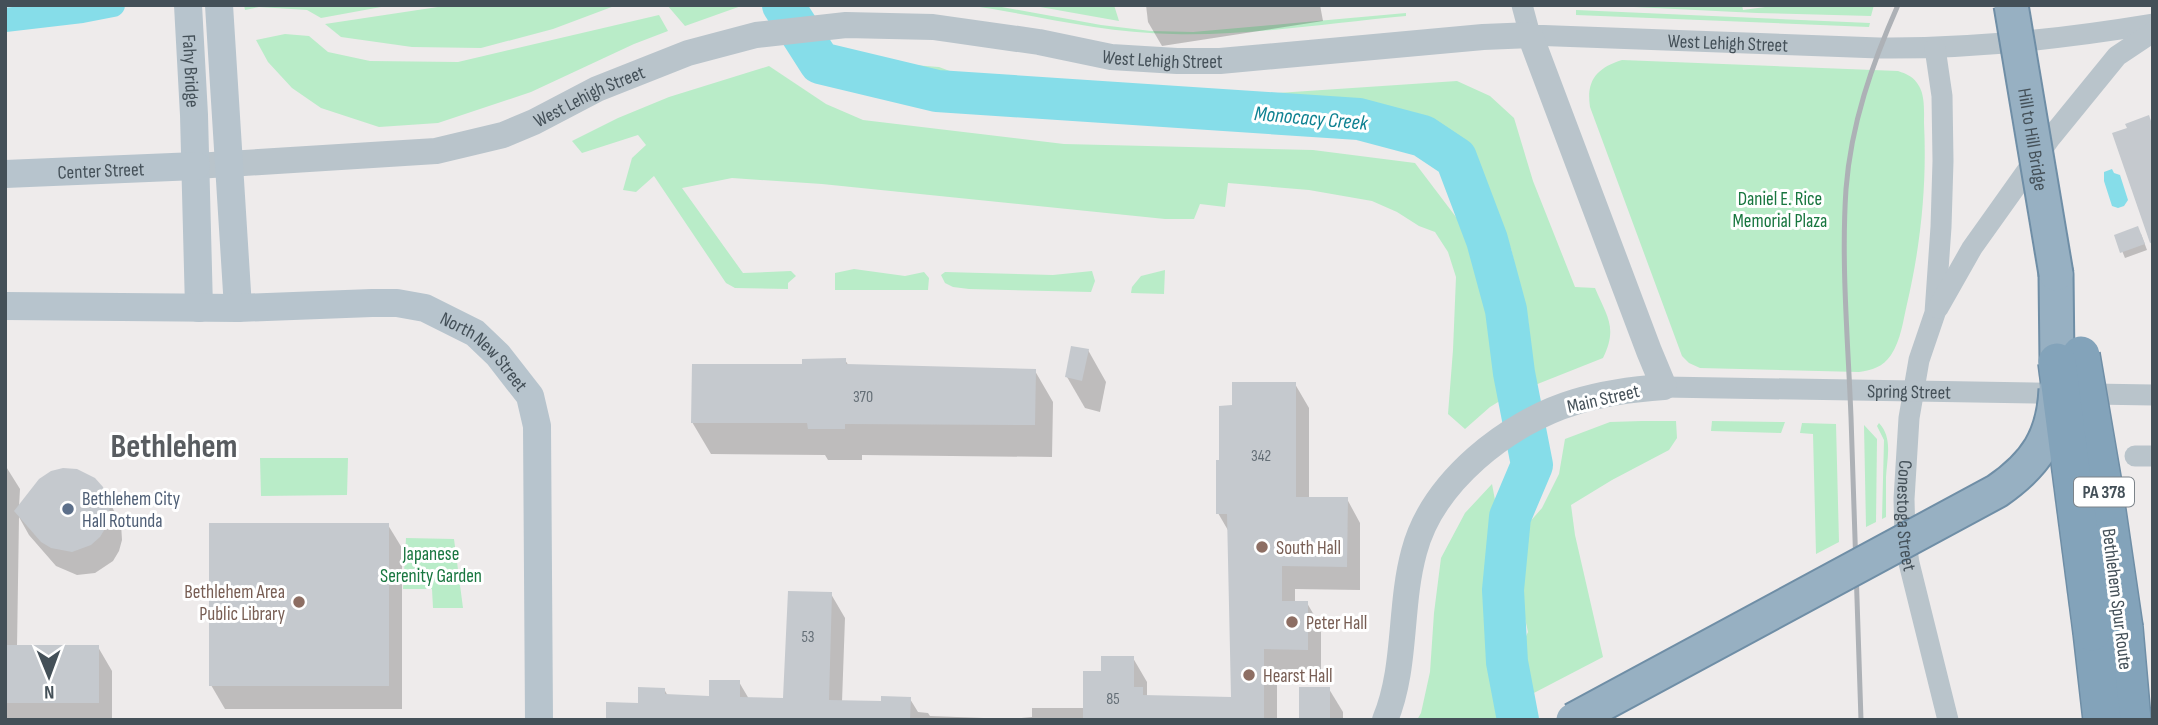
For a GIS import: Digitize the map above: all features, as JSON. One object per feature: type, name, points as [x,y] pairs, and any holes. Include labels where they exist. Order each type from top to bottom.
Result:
[{"type":"highway","name":"Hill to Hill Bridge","points":[[1573,720],[1986,497],[2009,483],[2037,454],[2048,434],[2069,359],[2011,5]]},
{"type":"highway","name":"Bethlehem Spur Route","points":[[2069,359],[2108,630],[2132,720]]},
{"type":"highway","name":"Bethlehem Spur Route","points":[[2102,720],[2108,630]]},
{"type":"main road","name":"Fahy Bridge","points":[[188,5],[196,166]]},
{"type":"main road","name":"Fahy Bridge","points":[[219,5],[228,165]]},
{"type":"main road","points":[[228,165],[238,308]]},
{"type":"main road","points":[[196,166],[199,308]]},
{"type":"main road","name":"Center Street","points":[[5,174],[196,166]]},
{"type":"main road","name":"North New Street","points":[[5,306],[238,308],[397,303],[425,308],[475,333],[498,355],[530,396],[537,426],[539,720]]},
{"type":"street","name":"Main Street","points":[[1385,720],[1396,685],[1411,568],[1421,529],[1430,510],[1455,479],[1509,434],[1563,406],[1628,389],[1664,387],[1530,35],[1522,5]]},
{"type":"street","name":"West Lehigh Street","points":[[196,166],[436,151],[489,139],[534,122],[597,89],[674,58],[756,35],[846,25],[933,27],[1039,42],[1111,57],[1220,61],[1530,35],[1935,48],[2052,38],[2153,24]]},
{"type":"street","name":"Conestoga Street","points":[[1948,720],[1905,537],[1903,499],[1906,452],[1919,360],[1936,313],[1972,248],[2051,137],[2117,56],[2153,32]]},
{"type":"street","name":"Conestoga Street","points":[[1935,48],[1942,96],[1943,161],[1936,313]]},
{"type":"street","name":"Spring Street","points":[[1664,387],[2153,395]]},
{"type":"green space","points":[[244,5],[392,5],[321,18],[307,10],[259,7],[245,10]]},
{"type":"green space","points":[[451,5],[617,5],[553,29],[481,48],[412,47],[341,37],[325,24]]},
{"type":"green space","points":[[667,5],[744,5],[685,26]]},
{"type":"green space","points":[[967,5],[991,5],[1151,31],[1193,32],[1406,13],[1406,16],[1260,31],[1173,34],[1095,27]]},
{"type":"green space","points":[[1029,5],[1114,5],[1119,21]]},
{"type":"green space","points":[[1593,5],[1742,5],[1743,10],[1780,5],[1874,5],[1871,16]]},
{"type":"green space","points":[[1576,10],[1870,23],[1869,27],[1576,15]]},
{"type":"green space","points":[[659,15],[668,31],[531,92],[438,123],[379,127],[321,108],[292,88],[268,62],[256,40],[285,34],[309,36],[328,52],[370,61],[458,62]]},
{"type":"green space","name":"Daniel E. Rice Memorial Plaza","points":[[1622,60],[1898,71],[1915,80],[1921,90],[1924,104],[1925,169],[1922,214],[1916,259],[1901,330],[1891,355],[1881,365],[1859,372],[1700,368],[1682,356],[1590,107],[1590,89],[1595,76],[1606,67]]},
{"type":"green space","points":[[874,62],[939,67],[971,79],[1187,99],[1457,81],[1490,96],[1514,118],[1533,181],[1575,287],[1595,288],[1607,315],[1610,338],[1603,358],[1535,385],[1528,320],[1511,249],[1477,172],[1451,134],[1404,110],[1303,103],[1146,100],[933,80]]},
{"type":"green space","points":[[769,66],[826,104],[863,120],[1064,144],[1313,150],[1415,163],[1459,221],[1484,283],[1501,358],[1503,399],[1465,429],[1448,414],[1456,277],[1448,252],[1435,232],[1372,201],[1309,190],[1228,183],[1225,207],[1200,204],[1194,219],[1165,219],[822,184],[732,178],[682,188],[743,273],[791,271],[796,276],[788,283],[788,289],[735,288],[726,283],[654,176],[636,192],[623,190],[632,158],[646,145],[638,135],[582,153],[572,141],[669,97]]},
{"type":"green space","points":[[854,269],[905,276],[924,272],[929,278],[928,290],[835,290],[835,273]]},
{"type":"green space","points":[[1165,270],[1164,294],[1131,293],[1132,287],[1141,276]]},
{"type":"green space","points":[[1092,271],[1095,281],[1091,292],[969,289],[945,283],[941,275],[945,272],[1053,275]]},
{"type":"green space","points":[[1676,421],[1677,438],[1669,450],[1571,505],[1575,535],[1603,657],[1530,695],[1521,647],[1528,632],[1518,587],[1521,532],[1542,508],[1559,474],[1565,439],[1610,422]]},
{"type":"green space","points":[[1712,421],[1785,422],[1781,433],[1711,431]]},
{"type":"green space","points":[[1802,423],[1836,424],[1839,542],[1816,554],[1813,434],[1800,433]]},
{"type":"green space","points":[[1879,423],[1886,435],[1888,448],[1886,517],[1882,519],[1884,440],[1877,426]]},
{"type":"green space","points":[[1864,425],[1877,439],[1876,522],[1866,527]]},
{"type":"green space","points":[[260,458],[348,458],[347,495],[261,496]]},
{"type":"green space","points":[[1492,484],[1498,516],[1489,566],[1490,648],[1509,716],[1501,720],[1417,720],[1430,672],[1441,558],[1465,513]]},
{"type":"green space","name":"Japanese Serenity Garden","points":[[406,538],[454,539],[463,608],[433,608],[432,589],[403,589]]},
{"type":"water","points":[[2112,169],[2120,175],[2128,200],[2124,206],[2118,208],[2112,206],[2104,181],[2104,172]]},
{"type":"building","points":[[2149,115],[2153,127],[2153,242],[2150,243],[2112,133],[2127,128],[2125,124]]},
{"type":"building","points":[[2138,226],[2145,244],[2120,253],[2114,235]]},
{"type":"building","points":[[1071,346],[1089,349],[1082,381],[1065,377]]},
{"type":"building","points":[[846,358],[846,364],[1036,369],[1035,425],[845,424],[845,429],[808,429],[807,423],[691,423],[692,364],[802,364],[802,359]]},
{"type":"building","points":[[1232,382],[1296,382],[1296,497],[1348,497],[1347,567],[1282,566],[1282,601],[1308,601],[1308,650],[1264,649],[1264,720],[1083,720],[1083,671],[1101,671],[1101,656],[1134,656],[1134,687],[1143,687],[1143,695],[1231,697],[1227,514],[1216,514],[1216,460],[1219,460],[1219,406],[1232,405]]},
{"type":"building","name":"Bethlehem City Hall Rotunda","points":[[77,469],[95,478],[103,487],[110,507],[106,527],[100,537],[91,545],[72,552],[51,548],[41,542],[14,511],[39,479],[51,471]]},
{"type":"building","name":"Bethlehem Area Public Library","points":[[209,523],[389,523],[389,686],[209,686]]},
{"type":"building","points":[[788,591],[832,592],[829,700],[881,701],[881,696],[911,697],[910,720],[606,720],[606,702],[638,703],[638,687],[665,688],[665,694],[709,696],[709,680],[740,680],[740,697],[783,698]]},
{"type":"building","points":[[5,645],[99,645],[99,703],[5,703]]},
{"type":"building","points":[[1299,687],[1330,687],[1330,720],[1299,720]]},
{"type":"waterway","points":[[5,20],[113,5]]},
{"type":"waterway","name":"Monocacy Creek","points":[[783,5],[820,63],[937,91],[1359,119],[1423,136],[1456,158],[1487,240],[1506,310],[1514,373],[1532,465],[1510,517],[1503,590],[1507,662],[1518,720]]},
{"type":"railway","points":[[1861,720],[1845,274],[1846,189],[1853,141],[1864,95],[1898,5]]},
{"type":"place","name":"Bethlehem City Hall Rotunda","points":[[68,509]]},
{"type":"place","name":"South Hall","points":[[1262,547]]},
{"type":"place","name":"Bethlehem Area Public Library","points":[[299,602]]},
{"type":"place","name":"Peter Hall","points":[[1292,622]]},
{"type":"place","name":"Hearst Hall","points":[[1249,675]]},
{"type":"district","name":"Bethlehem","points":[[174,445]]}]
